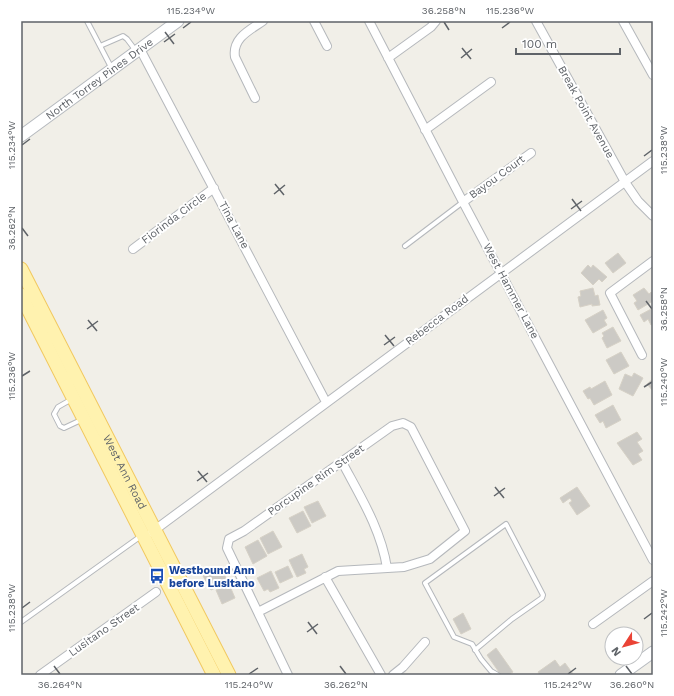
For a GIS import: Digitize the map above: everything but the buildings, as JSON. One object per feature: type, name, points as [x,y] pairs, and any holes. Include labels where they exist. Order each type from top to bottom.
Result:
[{"type":"main road","name":"West Ann Road","points":[[21,269],[62,361],[74,398],[214,675]]},
{"type":"main road","name":"West Ann Road","points":[[21,295],[62,361],[156,530],[229,675]]},
{"type":"street","name":"North Torrey Pines Drive","points":[[21,136],[178,21]]},
{"type":"street","points":[[255,98],[235,57],[236,44],[241,37],[263,21]]},
{"type":"street","points":[[314,21],[327,46]]},
{"type":"street","name":"West Hammer Lane","points":[[369,21],[463,202],[653,560]]},
{"type":"street","points":[[388,58],[436,21]]},
{"type":"street","name":"Break Point Avenue","points":[[536,21],[625,182],[638,201],[653,216]]},
{"type":"street","points":[[623,21],[653,75]]},
{"type":"street","name":"Tina Lane","points":[[138,50],[214,188],[326,402]]},
{"type":"street","points":[[426,130],[491,82]]},
{"type":"street","name":"Bayou Court","points":[[463,202],[531,153]]},
{"type":"street","name":"Rebecca Road","points":[[143,535],[156,530],[501,272],[653,161]]},
{"type":"street","name":"Fiorinda Circle","points":[[133,249],[214,188]]},
{"type":"street","points":[[642,355],[610,293],[653,261]]},
{"type":"street","name":"Porcupine Rim Street","points":[[258,612],[227,548],[229,539],[244,531],[392,426],[403,423],[411,427],[465,531],[430,559],[404,567],[387,568]]},
{"type":"street","points":[[288,675],[258,612],[338,571],[387,568],[384,549],[377,529],[342,462]]},
{"type":"street","points":[[325,577],[381,675]]},
{"type":"street","points":[[593,624],[653,581]]},
{"type":"street","name":"Lusitano Street","points":[[40,675],[156,592]]},
{"type":"street","points":[[393,675],[404,667],[425,642]]},
{"type":"street","points":[[621,675],[653,652]]},
{"type":"lane","points":[[87,21],[112,69]]},
{"type":"lane","points":[[100,46],[119,36],[123,36],[127,38],[138,50]]},
{"type":"lane","points":[[405,246],[463,202]]},
{"type":"lane","points":[[74,398],[58,407],[54,414],[60,426],[64,428],[84,418]]},
{"type":"lane","points":[[475,650],[512,619],[542,598],[543,595],[506,524],[425,584],[451,634],[454,637],[472,644],[475,650],[491,671],[498,675]]},
{"type":"lane","points":[[21,622],[143,535]]},
{"type":"lane","name":"Lusitano Street","points":[[156,592],[168,584]]},
{"type":"place","name":"Westbound Ann before Lusitano","points":[[157,576]]}]
